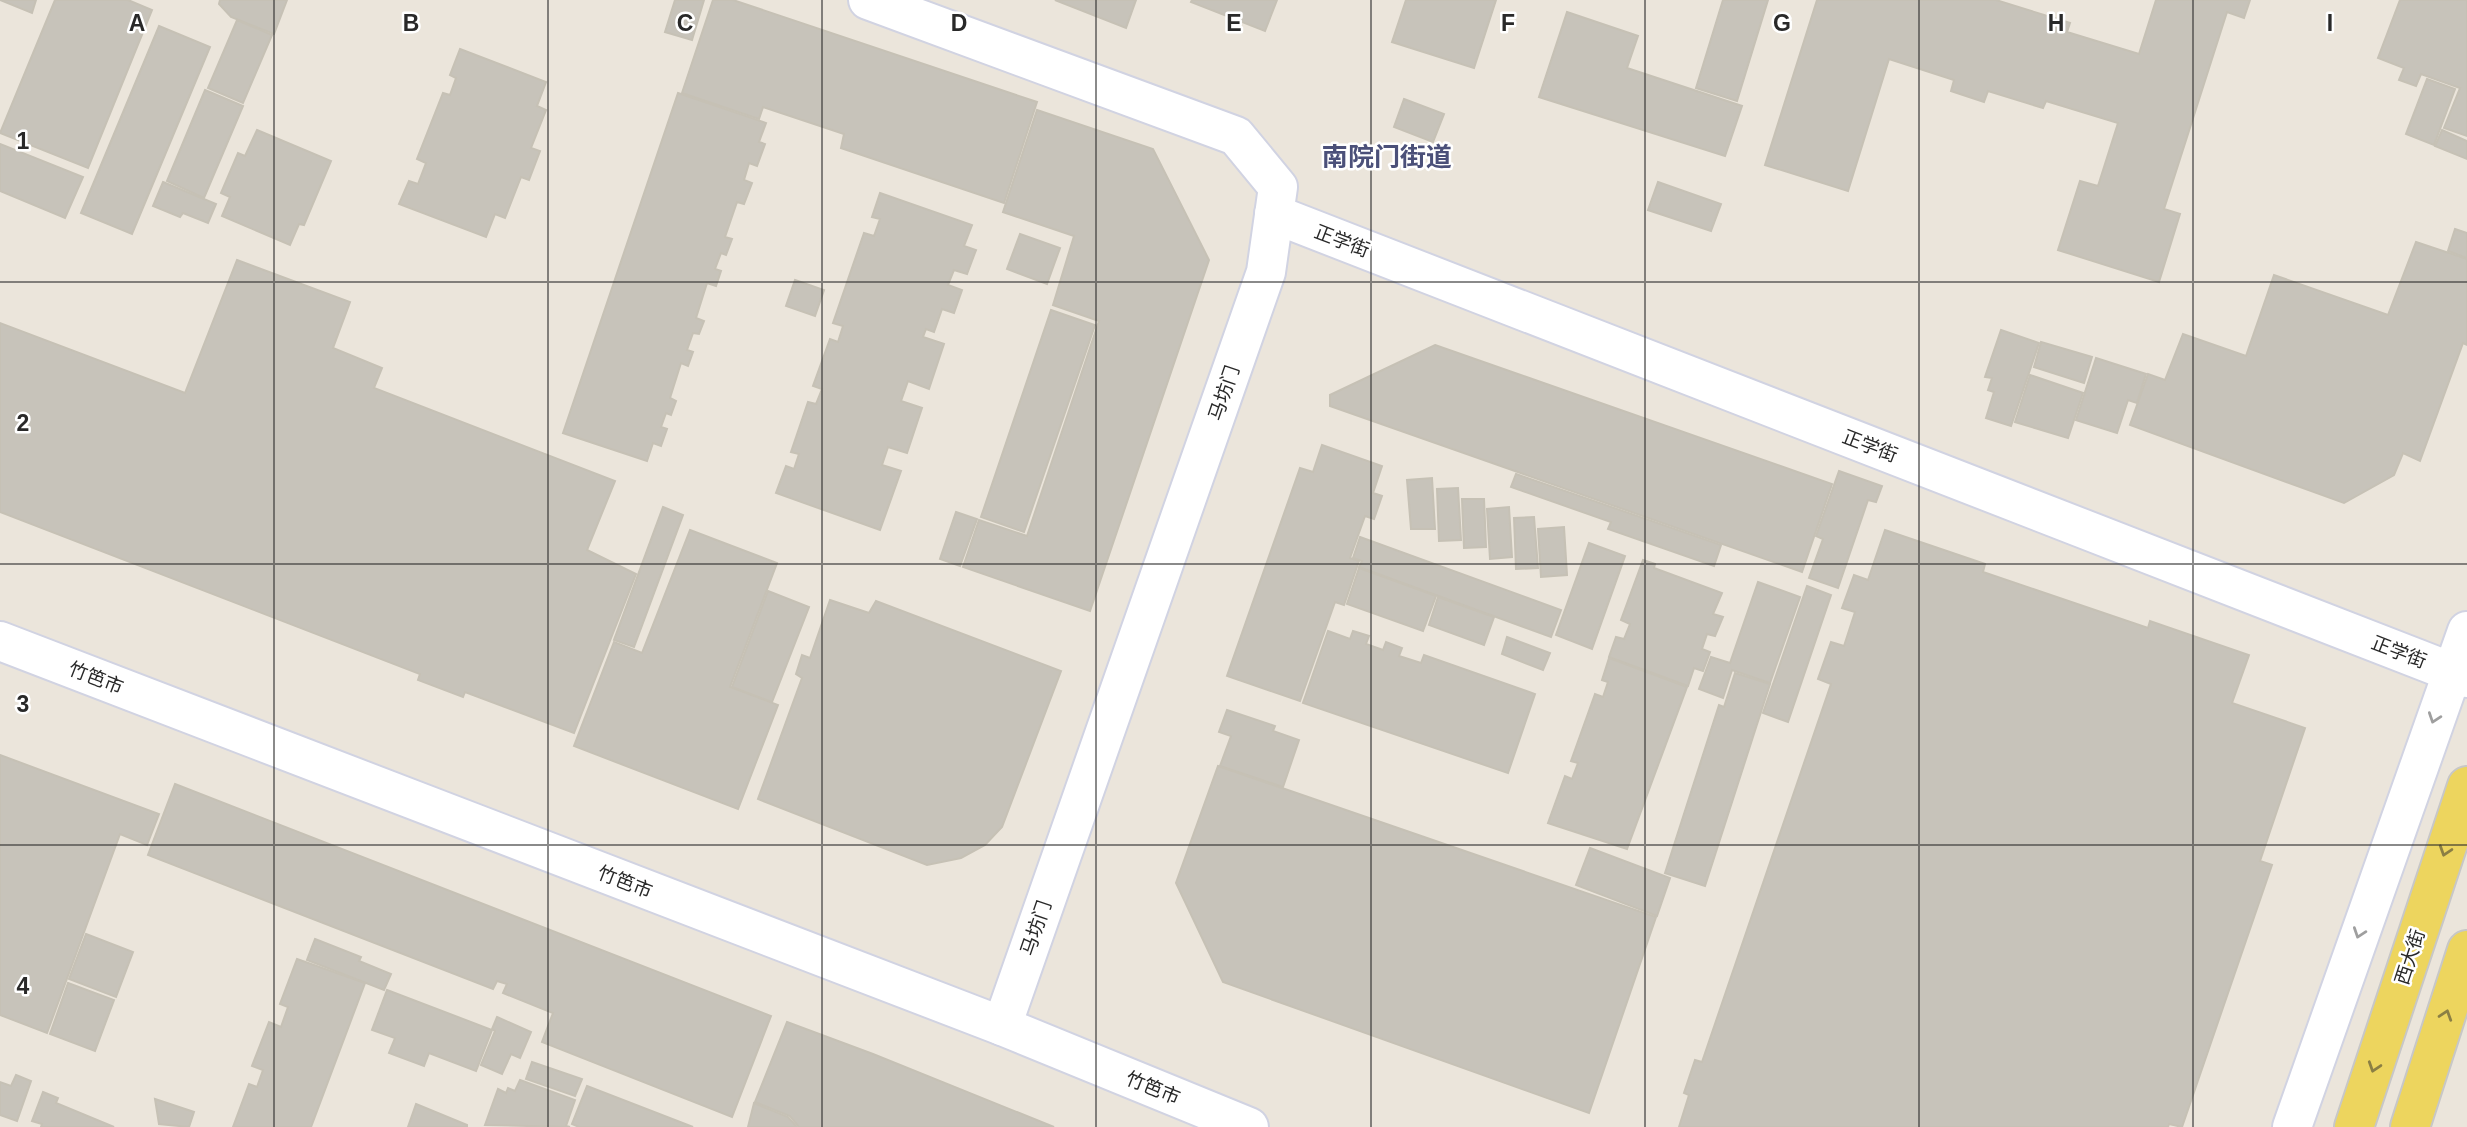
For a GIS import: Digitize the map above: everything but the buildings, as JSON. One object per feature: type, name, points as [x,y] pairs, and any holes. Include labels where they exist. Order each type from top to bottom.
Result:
[{"type":"main road","name":"西大街","points":[[2354,1127],[2467,786]]},
{"type":"main road","points":[[2410,1127],[2467,950]]},
{"type":"street","name":"马坊门","points":[[869,0],[1236,136],[1278,187],[1266,272],[1002,1026]]},
{"type":"street","name":"正学街","points":[[1274,214],[2459,675]]},
{"type":"street","points":[[2291,1127],[2459,675],[2467,631]]},
{"type":"street","name":"竹笆市","points":[[0,641],[1002,1026],[1248,1127]]},
{"type":"district","name":"南院门街道","points":[[1387,157]]}]
